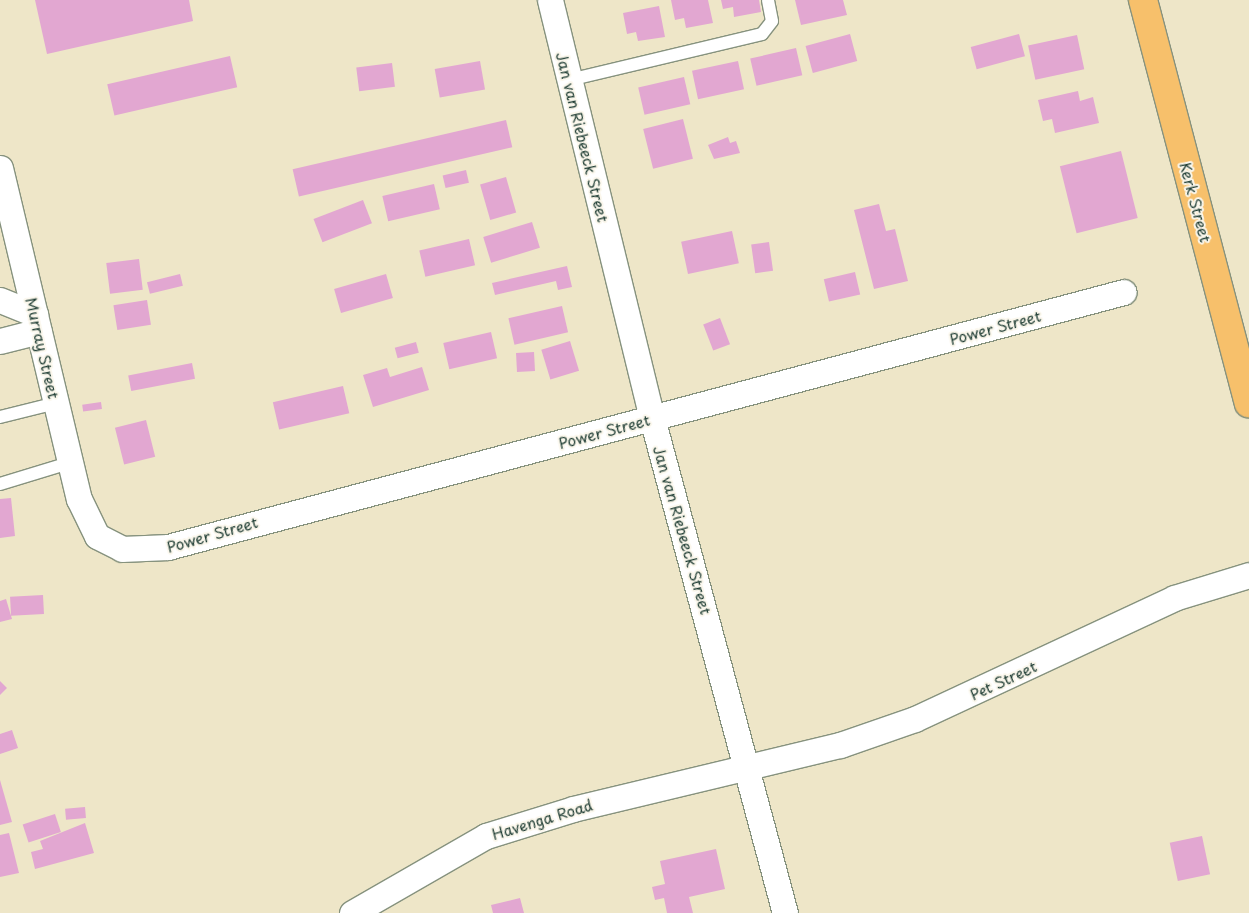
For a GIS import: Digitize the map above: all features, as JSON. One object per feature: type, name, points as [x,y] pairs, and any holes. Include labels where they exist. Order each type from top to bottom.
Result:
[{"type":"highway","name":"Kerk Street","points":[[1143,0],[1249,403]]},
{"type":"street","name":"Jan van Riebeeck Street","points":[[550,0],[652,418],[749,766],[785,913]]},
{"type":"street","name":"Murray Street","points":[[0,168],[69,463],[90,526]]},
{"type":"street","name":"Power Street","points":[[90,526],[104,542],[122,549],[168,547],[1124,292]]},
{"type":"street","points":[[0,300],[37,322]]},
{"type":"street","points":[[0,342],[37,322]]},
{"type":"street","name":"Pet Street","points":[[749,766],[840,745],[915,719],[1174,598],[1249,575]]},
{"type":"street","name":"Havenga Road","points":[[352,913],[432,863],[486,836],[573,809],[749,766]]},
{"type":"lane","points":[[569,80],[762,34],[772,21],[768,0]]},
{"type":"lane","points":[[0,417],[56,404]]},
{"type":"lane","points":[[0,484],[69,463]]},
{"type":"building","points":[[35,0],[189,0],[193,21],[47,54]]},
{"type":"building","points":[[671,0],[708,0],[713,23],[686,28],[684,18],[675,20]]},
{"type":"building","points":[[721,0],[759,0],[761,12],[734,17],[733,7],[723,9]]},
{"type":"building","points":[[795,0],[843,0],[847,15],[801,25]]},
{"type":"building","points":[[659,6],[665,37],[638,41],[636,32],[627,34],[623,13]]},
{"type":"building","points":[[850,34],[857,61],[813,73],[806,46]]},
{"type":"building","points":[[1019,34],[1025,56],[977,69],[971,47]]},
{"type":"building","points":[[1077,35],[1084,69],[1035,80],[1028,45]]},
{"type":"building","points":[[796,48],[802,75],[757,86],[750,59]]},
{"type":"building","points":[[230,56],[237,87],[114,116],[107,84]]},
{"type":"building","points":[[480,61],[485,90],[440,98],[435,69]]},
{"type":"building","points":[[738,61],[744,89],[698,99],[692,71]]},
{"type":"building","points":[[392,63],[395,87],[359,91],[356,67]]},
{"type":"building","points":[[684,77],[690,104],[645,115],[638,88]]},
{"type":"building","points":[[1078,91],[1080,101],[1093,97],[1099,123],[1055,133],[1052,119],[1043,121],[1038,100]]},
{"type":"building","points":[[683,119],[693,159],[653,169],[643,129]]},
{"type":"building","points":[[506,120],[512,147],[299,197],[293,169]]},
{"type":"building","points":[[728,137],[730,143],[736,141],[740,153],[714,159],[708,145]]},
{"type":"building","points":[[1121,151],[1138,218],[1077,233],[1060,166]]},
{"type":"building","points":[[466,170],[469,183],[446,188],[443,175]]},
{"type":"building","points":[[506,177],[516,213],[490,220],[480,184]]},
{"type":"building","points":[[434,184],[440,209],[388,221],[382,196]]},
{"type":"building","points":[[363,200],[372,223],[322,242],[314,219]]},
{"type":"building","points":[[879,204],[886,231],[895,229],[908,281],[874,289],[854,210]]},
{"type":"building","points":[[532,222],[540,248],[491,263],[483,237]]},
{"type":"building","points":[[732,231],[739,263],[688,274],[681,242]]},
{"type":"building","points":[[469,239],[475,265],[425,277],[419,250]]},
{"type":"building","points":[[769,242],[773,271],[755,273],[751,245]]},
{"type":"building","points":[[139,259],[143,290],[110,294],[106,263]]},
{"type":"building","points":[[567,266],[572,287],[558,290],[556,281],[495,295],[492,283]]},
{"type":"building","points":[[855,272],[860,294],[829,302],[824,279]]},
{"type":"building","points":[[180,274],[183,286],[150,294],[147,282]]},
{"type":"building","points":[[386,274],[393,298],[341,313],[334,289]]},
{"type":"building","points":[[147,300],[151,325],[117,330],[113,305]]},
{"type":"building","points":[[562,306],[568,332],[514,345],[508,318]]},
{"type":"building","points":[[720,318],[730,344],[713,351],[703,324]]},
{"type":"building","points":[[491,332],[497,358],[449,369],[443,343]]},
{"type":"building","points":[[570,341],[579,371],[550,379],[541,350]]},
{"type":"building","points":[[416,342],[419,353],[398,358],[395,348]]},
{"type":"building","points":[[534,352],[535,371],[517,372],[516,353]]},
{"type":"building","points":[[192,363],[195,379],[131,391],[128,375]]},
{"type":"building","points":[[422,367],[429,390],[373,407],[363,375],[387,368],[390,377]]},
{"type":"building","points":[[343,386],[349,413],[279,429],[273,402]]},
{"type":"building","points":[[101,402],[102,409],[83,412],[82,405]]},
{"type":"building","points":[[146,420],[155,457],[124,465],[115,428]]},
{"type":"building","points":[[11,498],[15,536],[0,538],[0,499]]},
{"type":"building","points":[[43,595],[44,614],[11,616],[10,597]]},
{"type":"building","points":[[6,599],[12,619],[0,622],[0,601]]},
{"type":"building","points":[[0,681],[7,688],[0,695]]},
{"type":"building","points":[[12,730],[18,748],[0,754],[0,734]]},
{"type":"building","points":[[0,780],[12,822],[0,825]]},
{"type":"building","points":[[85,807],[86,818],[66,820],[65,809]]},
{"type":"building","points":[[55,814],[61,832],[29,843],[23,825]]},
{"type":"building","points":[[85,823],[94,853],[35,869],[31,852],[43,849],[40,841]]},
{"type":"building","points":[[9,833],[19,873],[0,877],[0,835]]},
{"type":"building","points":[[1202,836],[1210,874],[1178,881],[1170,843]]},
{"type":"building","points":[[716,849],[725,889],[689,897],[693,913],[667,913],[664,898],[655,900],[652,887],[665,884],[660,861]]},
{"type":"building","points":[[520,898],[524,913],[493,913],[491,905]]}]
